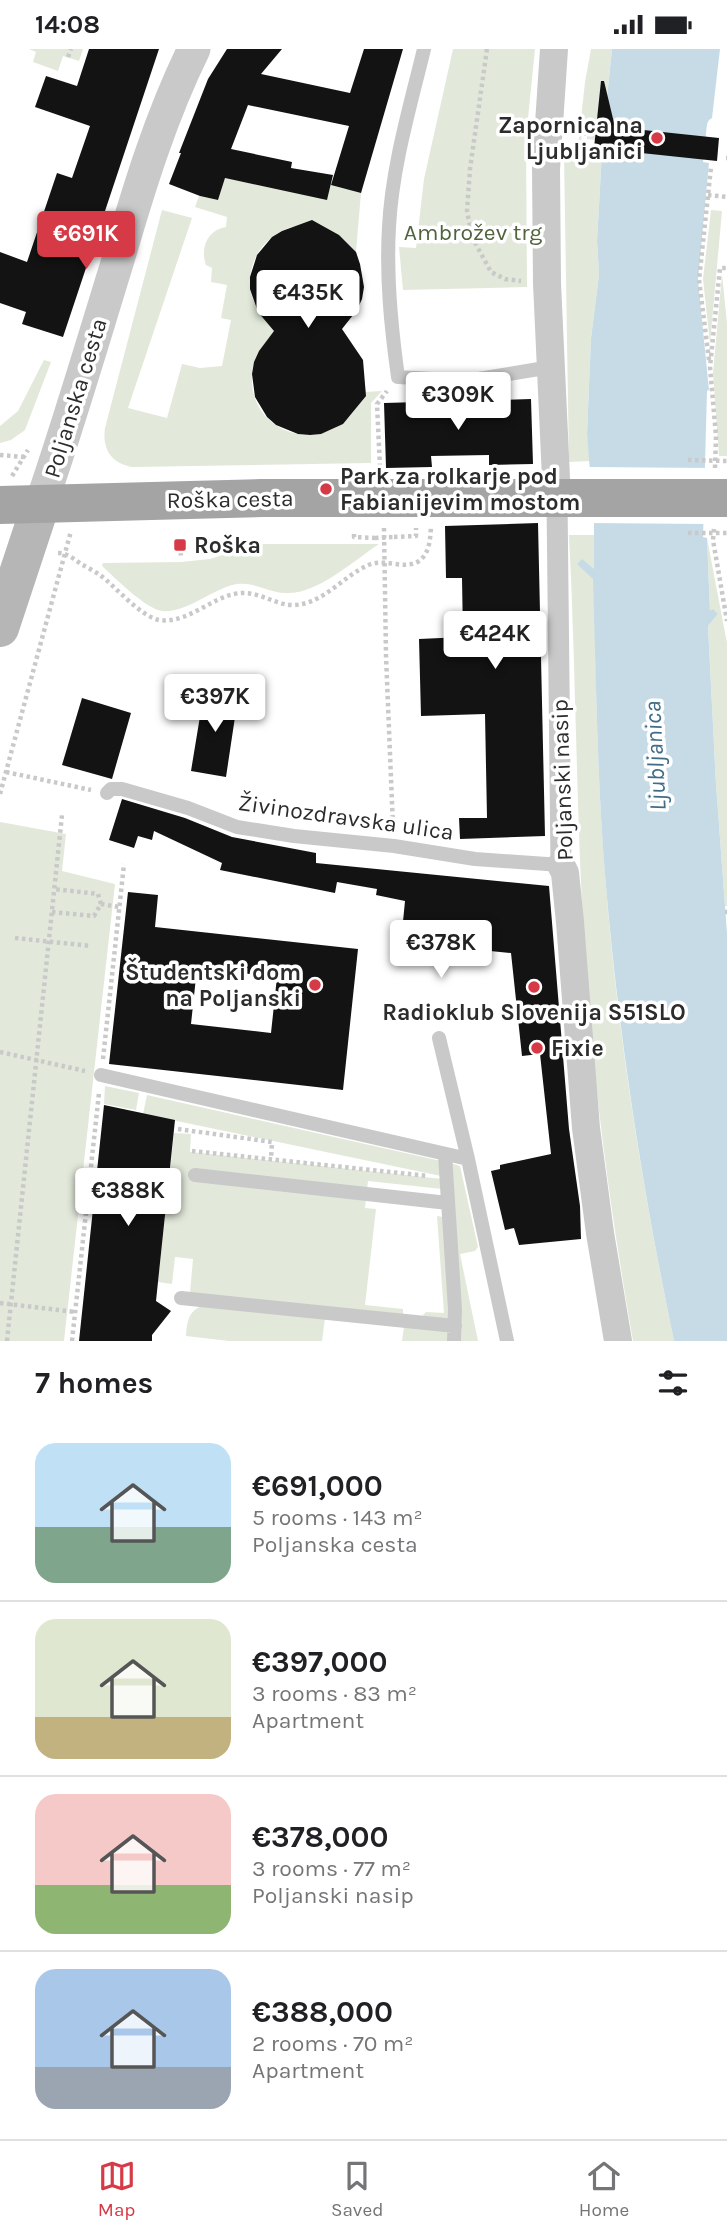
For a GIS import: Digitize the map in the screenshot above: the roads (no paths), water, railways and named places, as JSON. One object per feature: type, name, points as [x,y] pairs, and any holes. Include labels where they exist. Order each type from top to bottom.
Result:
[{"type":"main road","name":"Roška cesta","points":[[0,505],[263,498],[727,498]]},
{"type":"main road","name":"Poljanska cesta","points":[[0,628],[41,504]]},
{"type":"street","name":"Poljanska cesta","points":[[41,504],[69,423],[138,195],[170,102],[194,49]]},
{"type":"street","name":"Poljanski nasip","points":[[554,49],[546,169],[547,283],[557,500],[561,865],[565,873],[570,922],[586,1128],[618,1341]]},
{"type":"lane","points":[[425,49],[395,176],[389,226],[390,323],[398,377],[466,381],[551,366]]},
{"type":"lane","name":"Živinozdravska ulica","points":[[107,793],[111,789],[122,789],[188,808],[237,827],[475,859],[561,865]]},
{"type":"lane","points":[[439,1038],[507,1341]]},
{"type":"lane","points":[[101,1075],[468,1159]]},
{"type":"lane","points":[[445,1155],[454,1341]]},
{"type":"lane","points":[[195,1175],[448,1203]]},
{"type":"lane","points":[[181,1298],[455,1326]]},
{"type":"water","name":"Ljubljanica","points":[[612,49],[720,49],[712,118],[707,124],[703,162],[709,163],[698,280],[709,390],[703,537],[707,538],[710,611],[713,609],[718,614],[708,626],[727,933],[727,1341],[674,1341],[662,1283],[632,1109],[610,934],[600,801],[593,579],[577,564],[582,559],[594,569],[594,523],[587,434],[591,338],[599,275],[597,241],[602,151],[607,151],[611,112],[606,107]]},
{"type":"place","name":"Zapornica na Ljubljanici","points":[[657,138]]},
{"type":"place","name":"Park za rolkarje pod Fabianijevim mostom","points":[[326,489]]},
{"type":"place","name":"Roška","points":[[180,545]]},
{"type":"place","name":"Študentski dom na Poljanski","points":[[315,985]]},
{"type":"place","name":"Radioklub Slovenija S51SLO","points":[[534,987]]},
{"type":"place","name":"Fixie","points":[[537,1048]]},
{"type":"park label","name":"Ambrožev trg","points":[[473,232]]}]
